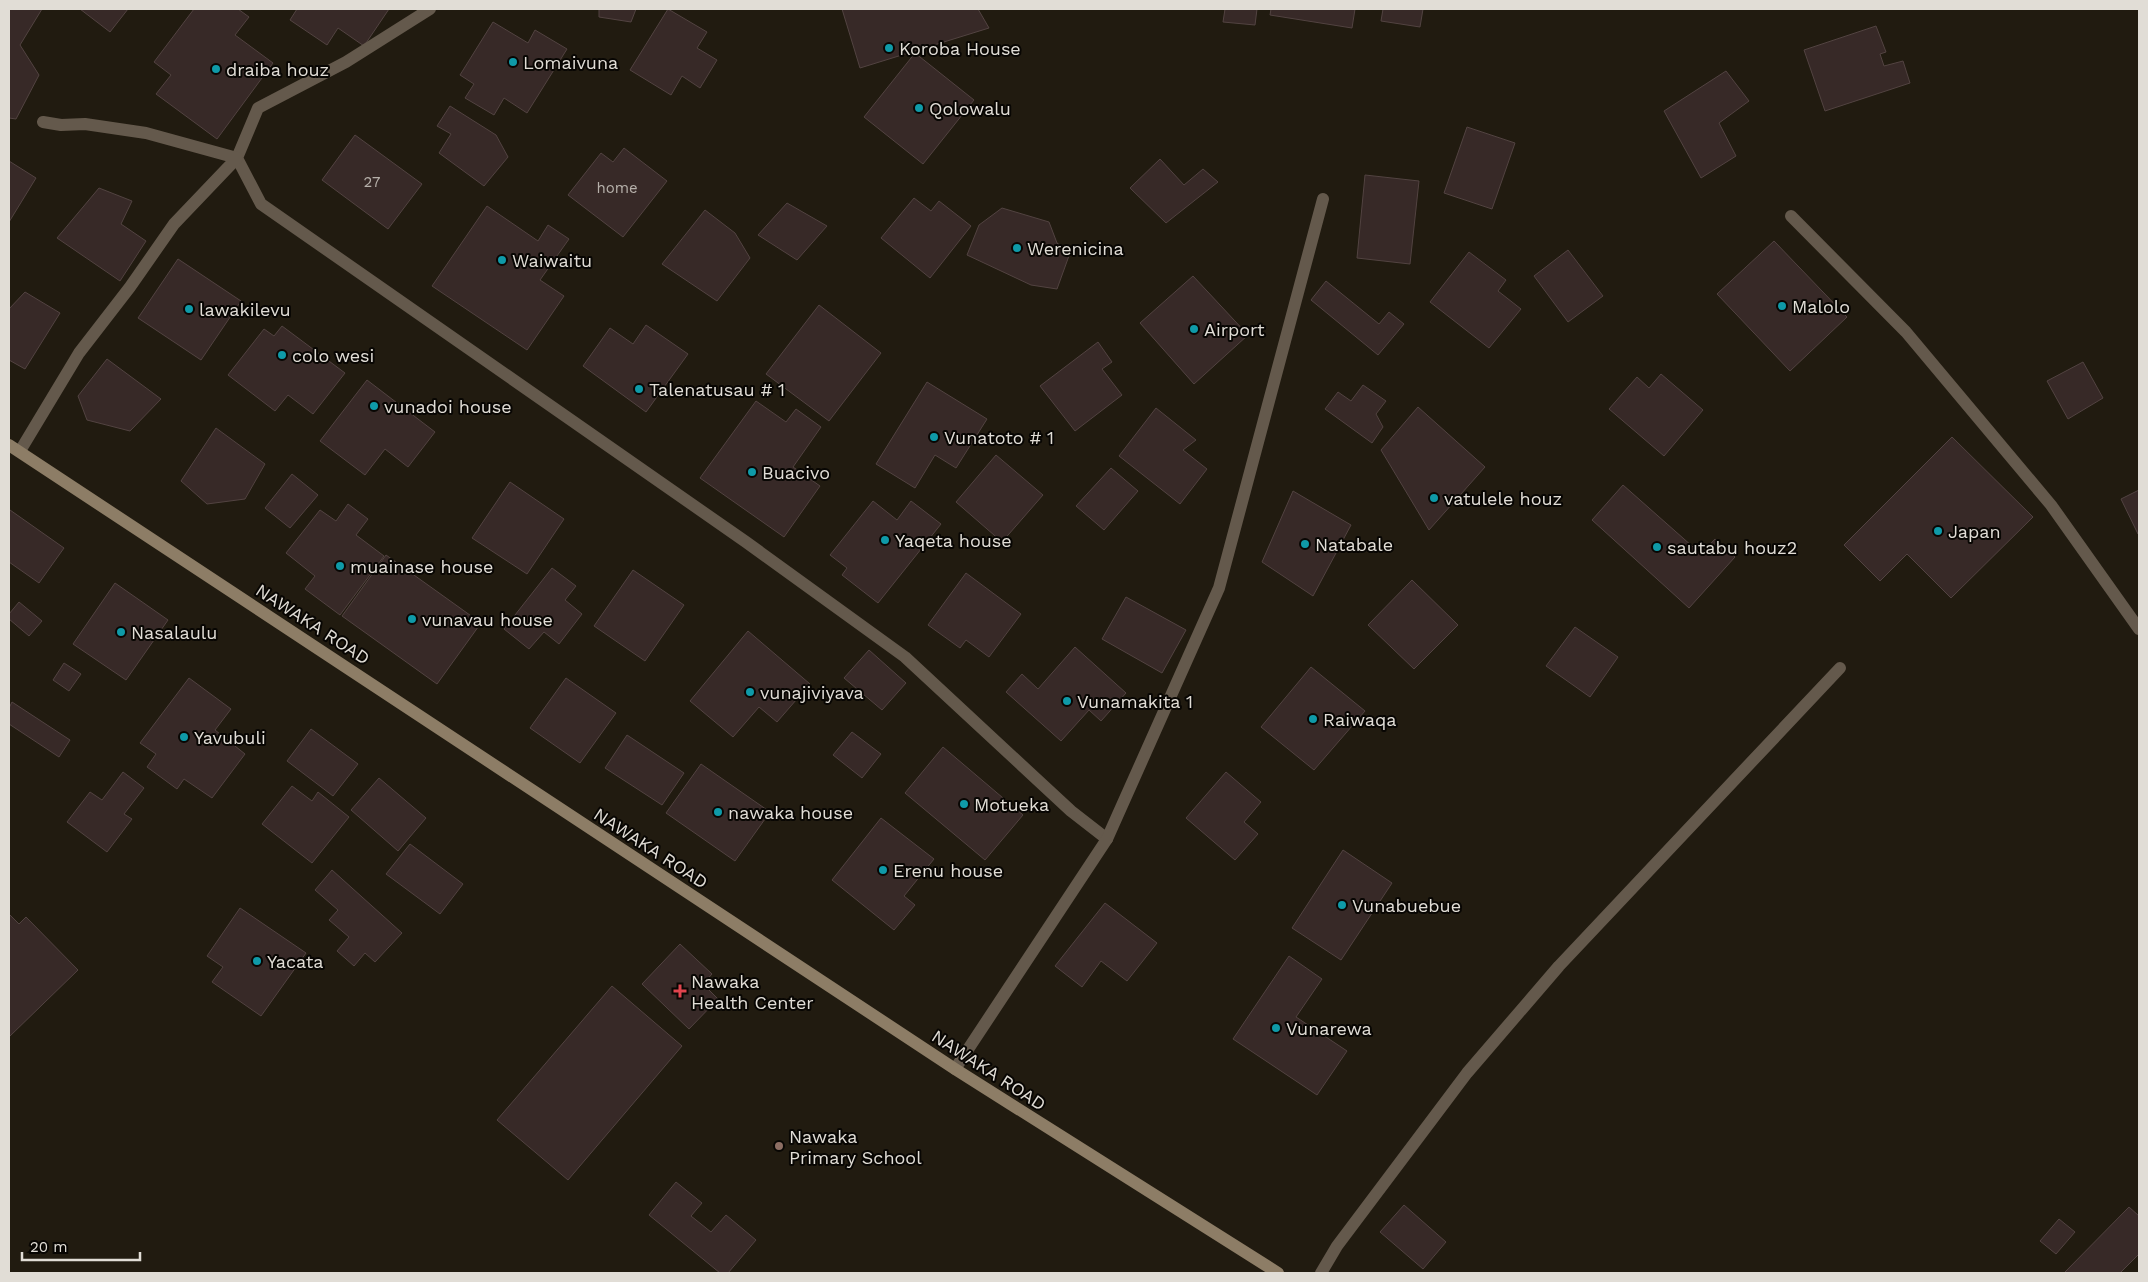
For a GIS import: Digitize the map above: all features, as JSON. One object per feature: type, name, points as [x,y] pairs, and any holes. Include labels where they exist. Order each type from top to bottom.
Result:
[{"type":"street","points":[[14,448],[79,353],[130,287],[174,224],[236,158],[258,108],[346,62],[430,9]]},
{"type":"street","points":[[42,122],[61,125],[85,124],[146,132],[236,158],[261,204],[746,542],[904,657],[1071,811],[1107,839]]},
{"type":"street","points":[[955,1070],[1107,839],[1219,588],[1323,199]]},
{"type":"street","points":[[1791,216],[1906,332],[2051,505],[2139,628]]},
{"type":"street","name":"NAWAKA ROAD","points":[[14,448],[955,1070],[1278,1273]]},
{"type":"street","points":[[1321,1273],[1336,1246],[1467,1073],[1546,980],[1840,668]]},
{"type":"building","points":[[9,9],[42,9],[20,45],[39,75],[16,119],[9,118]]},
{"type":"building","points":[[80,9],[128,9],[110,32]]},
{"type":"building","name":"draiba houz","points":[[194,9],[238,9],[249,17],[235,35],[273,63],[217,139],[156,94],[171,75],[154,62]]},
{"type":"building","points":[[297,9],[389,9],[364,46],[338,28],[327,45],[290,20]]},
{"type":"building","points":[[599,9],[636,9],[631,22],[599,17]]},
{"type":"building","points":[[668,9],[707,32],[697,48],[717,60],[700,88],[682,76],[671,95],[630,70]]},
{"type":"building","name":"Koroba House","points":[[842,9],[978,9],[989,28],[860,68]]},
{"type":"building","points":[[1225,9],[1257,9],[1255,25],[1223,22]]},
{"type":"building","points":[[1271,9],[1355,9],[1352,28],[1270,15]]},
{"type":"building","points":[[1383,9],[1423,9],[1420,27],[1381,21]]},
{"type":"building","name":"Lomaivuna","points":[[493,22],[528,43],[535,30],[567,49],[527,113],[504,98],[494,115],[465,98],[474,84],[460,75]]},
{"type":"building","points":[[1876,26],[1886,52],[1880,54],[1884,66],[1903,61],[1910,83],[1825,111],[1804,50]]},
{"type":"building","name":"Qolowalu","points":[[915,53],[974,100],[923,164],[864,117]]},
{"type":"building","points":[[1726,71],[1749,101],[1719,123],[1736,156],[1701,178],[1664,111]]},
{"type":"building","points":[[450,106],[496,135],[508,157],[484,186],[439,153],[451,134],[437,126]]},
{"type":"building","points":[[1467,127],[1515,143],[1492,209],[1444,193]]},
{"type":"building","points":[[355,135],[422,184],[388,229],[322,180]]},
{"type":"building","points":[[624,148],[667,181],[623,237],[568,195],[601,153],[613,162]]},
{"type":"building","points":[[1160,159],[1184,185],[1203,169],[1218,182],[1166,223],[1130,188]]},
{"type":"building","points":[[9,161],[36,178],[9,222]]},
{"type":"building","points":[[1365,175],[1419,181],[1410,264],[1357,258]]},
{"type":"building","points":[[99,188],[132,201],[121,224],[146,241],[120,281],[57,238]]},
{"type":"building","points":[[914,198],[931,211],[939,201],[971,226],[930,278],[881,238]]},
{"type":"building","points":[[787,203],[827,226],[797,260],[758,235]]},
{"type":"building","name":"Waiwaitu","points":[[487,206],[538,241],[548,225],[569,239],[540,280],[564,296],[527,350],[432,286]]},
{"type":"building","name":"Werenicina","points":[[1002,208],[1049,222],[1057,243],[1070,253],[1057,289],[1031,285],[967,255],[979,225]]},
{"type":"building","points":[[705,210],[735,233],[750,258],[717,301],[662,264]]},
{"type":"building","name":"Malolo","points":[[1774,241],[1847,317],[1790,371],[1717,294]]},
{"type":"building","points":[[1568,250],[1603,296],[1568,322],[1534,276]]},
{"type":"building","points":[[1469,252],[1506,280],[1498,291],[1521,309],[1489,348],[1430,302]]},
{"type":"building","name":"lawakilevu","points":[[178,259],[241,301],[201,360],[138,318]]},
{"type":"building","name":"Airport","points":[[1193,276],[1248,335],[1194,384],[1140,323]]},
{"type":"building","points":[[1326,281],[1379,324],[1389,312],[1404,324],[1378,355],[1311,300]]},
{"type":"building","points":[[25,292],[60,313],[25,369],[9,360],[9,309]]},
{"type":"building","name":"Buacivo","points":[[819,305],[881,353],[829,421],[766,374]]},
{"type":"building","name":"Talenatusau # 1","points":[[646,325],[688,354],[646,412],[583,366],[610,328],[633,344]]},
{"type":"building","name":"colo wesi","points":[[282,326],[345,373],[313,414],[288,395],[275,411],[228,375],[264,329],[274,336]]},
{"type":"building","points":[[1098,342],[1112,362],[1102,369],[1122,395],[1075,431],[1040,386]]},
{"type":"building","points":[[107,359],[161,399],[130,431],[87,420],[78,396]]},
{"type":"building","points":[[2083,362],[2103,398],[2068,419],[2047,381]]},
{"type":"building","points":[[1661,374],[1703,410],[1664,456],[1609,409],[1637,377],[1649,388]]},
{"type":"building","name":"vunadoi house","points":[[367,380],[435,432],[408,467],[385,449],[365,475],[320,441]]},
{"type":"building","name":"Vunatoto # 1","points":[[927,382],[987,419],[956,468],[935,455],[915,488],[876,464]]},
{"type":"building","points":[[1363,385],[1386,401],[1376,414],[1383,427],[1372,443],[1325,409],[1338,392],[1351,401]]},
{"type":"building","name":"Buacivo","points":[[756,401],[786,422],[796,409],[821,427],[793,467],[820,486],[784,537],[700,478]]},
{"type":"building","name":"vatulele houz","points":[[1418,407],[1485,467],[1429,530],[1381,450]]},
{"type":"building","points":[[1156,408],[1196,440],[1183,450],[1207,469],[1180,504],[1119,456]]},
{"type":"building","points":[[216,428],[265,464],[245,499],[207,504],[181,481]]},
{"type":"building","name":"Japan","points":[[1952,437],[2033,517],[1951,598],[1907,554],[1880,581],[1844,545]]},
{"type":"building","points":[[996,455],[1043,495],[1002,542],[956,502]]},
{"type":"building","points":[[1111,468],[1138,491],[1104,530],[1076,506]]},
{"type":"building","points":[[292,474],[318,495],[290,528],[265,508]]},
{"type":"building","points":[[510,482],[564,519],[527,574],[472,538]]},
{"type":"building","name":"sautabu houz2","points":[[1623,485],[1701,554],[1715,539],[1735,557],[1689,608],[1592,520]]},
{"type":"building","points":[[2139,490],[2139,534],[2138,534],[2121,499]]},
{"type":"building","name":"Natabale","points":[[1293,491],[1351,525],[1313,596],[1262,562]]},
{"type":"building","name":"Yaqeta house","points":[[873,501],[897,520],[911,501],[941,524],[878,603],[842,575],[847,568],[830,555]]},
{"type":"building","name":"muainase house","points":[[348,504],[368,519],[356,535],[384,556],[340,615],[305,589],[315,576],[286,553],[320,510],[336,521]]},
{"type":"building","points":[[10,510],[64,548],[39,583],[9,562]]},
{"type":"building","name":"vunavau house","points":[[386,555],[481,623],[437,684],[342,616]]},
{"type":"building","points":[[552,568],[576,586],[565,600],[582,614],[559,644],[544,632],[529,649],[504,629]]},
{"type":"building","points":[[633,570],[684,605],[645,661],[594,626]]},
{"type":"building","points":[[966,573],[1021,614],[989,657],[966,640],[960,648],[928,625]]},
{"type":"building","name":"Natabale","points":[[1412,580],[1458,625],[1414,669],[1368,625]]},
{"type":"building","name":"Nasalaulu","points":[[115,583],[168,620],[126,680],[73,644]]},
{"type":"building","points":[[1126,597],[1186,630],[1162,673],[1102,639]]},
{"type":"building","points":[[19,602],[42,621],[29,636],[9,619],[9,614]]},
{"type":"building","points":[[1575,627],[1618,657],[1590,697],[1546,666]]},
{"type":"building","name":"vunajiviyava","points":[[748,631],[810,684],[777,722],[759,707],[733,737],[690,701]]},
{"type":"building","name":"Vunamakita 1","points":[[1075,647],[1126,693],[1101,721],[1089,710],[1061,741],[1006,692],[1022,674],[1038,689]]},
{"type":"building","points":[[869,650],[906,683],[882,710],[844,678]]},
{"type":"building","points":[[64,663],[81,674],[69,691],[53,680]]},
{"type":"building","name":"Raiwaqa","points":[[1311,667],[1365,711],[1314,770],[1261,727]]},
{"type":"building","name":"Yavubuli","points":[[189,678],[231,709],[215,730],[245,754],[212,798],[184,779],[177,789],[147,767],[156,754],[140,743]]},
{"type":"building","points":[[566,678],[616,713],[580,763],[530,728]]},
{"type":"building","points":[[12,702],[70,740],[59,757],[9,724],[9,708]]},
{"type":"building","points":[[311,729],[358,764],[333,796],[287,761]]},
{"type":"building","points":[[852,732],[881,754],[862,778],[833,755]]},
{"type":"building","points":[[627,735],[684,773],[662,805],[605,768]]},
{"type":"building","name":"Motueka","points":[[943,747],[1023,815],[985,860],[905,793]]},
{"type":"building","name":"nawaka house","points":[[701,764],[770,812],[735,861],[666,813]]},
{"type":"building","points":[[123,772],[144,788],[124,814],[132,819],[107,852],[67,822],[90,792],[102,800]]},
{"type":"building","points":[[1226,772],[1261,802],[1244,822],[1258,834],[1235,860],[1186,818]]},
{"type":"building","points":[[379,778],[426,818],[398,851],[351,810]]},
{"type":"building","points":[[292,786],[312,801],[318,792],[349,817],[312,863],[262,824]]},
{"type":"building","name":"Erenu house","points":[[881,818],[934,859],[904,896],[915,905],[894,930],[832,880]]},
{"type":"building","points":[[410,844],[463,884],[440,914],[386,874]]},
{"type":"building","name":"Vunabuebue","points":[[1343,850],[1392,883],[1341,960],[1292,928]]},
{"type":"building","points":[[332,870],[402,933],[375,962],[365,953],[354,966],[337,951],[349,937],[329,920],[338,910],[315,890]]},
{"type":"building","points":[[1105,903],[1157,943],[1127,981],[1101,961],[1082,987],[1055,966]]},
{"type":"building","name":"Yacata","points":[[240,908],[306,953],[261,1016],[212,982],[223,967],[207,956]]},
{"type":"building","points":[[9,914],[19,924],[26,917],[78,970],[9,1037]]},
{"type":"building","name":"Nawaka Health Center","points":[[680,944],[712,974],[703,984],[718,999],[689,1029],[642,984]]},
{"type":"building","name":"Vunarewa","points":[[1289,956],[1322,979],[1296,1017],[1347,1051],[1317,1095],[1233,1039]]},
{"type":"building","points":[[612,986],[682,1046],[568,1180],[497,1120]]},
{"type":"building","points":[[676,1182],[702,1203],[691,1216],[711,1232],[726,1215],[756,1240],[728,1273],[720,1273],[649,1215]]},
{"type":"building","points":[[1404,1205],[1446,1242],[1423,1269],[1380,1232]]},
{"type":"building","points":[[2129,1207],[2139,1216],[2139,1254],[2120,1273],[2064,1273]]},
{"type":"building","points":[[2059,1219],[2075,1232],[2056,1254],[2040,1241]]},
{"type":"place","name":"Koroba House","points":[[889,48]]},
{"type":"place","name":"Lomaivuna","points":[[513,62]]},
{"type":"place","name":"draiba houz","points":[[216,69]]},
{"type":"place","name":"Qolowalu","points":[[919,108]]},
{"type":"place","name":"Werenicina","points":[[1017,248]]},
{"type":"place","name":"Waiwaitu","points":[[502,260]]},
{"type":"place","name":"Malolo","points":[[1782,306]]},
{"type":"place","name":"lawakilevu","points":[[189,309]]},
{"type":"place","name":"Airport","points":[[1194,329]]},
{"type":"place","name":"colo wesi","points":[[282,355]]},
{"type":"place","name":"Talenatusau # 1","points":[[639,389]]},
{"type":"place","name":"vunadoi house","points":[[374,406]]},
{"type":"place","name":"Vunatoto # 1","points":[[934,437]]},
{"type":"place","name":"Buacivo","points":[[752,472]]},
{"type":"place","name":"vatulele houz","points":[[1434,498]]},
{"type":"place","name":"Japan","points":[[1938,531]]},
{"type":"place","name":"Yaqeta house","points":[[885,540]]},
{"type":"place","name":"Natabale","points":[[1305,544]]},
{"type":"place","name":"sautabu houz2","points":[[1657,547]]},
{"type":"place","name":"muainase house","points":[[340,566]]},
{"type":"place","name":"vunavau house","points":[[412,619]]},
{"type":"place","name":"Nasalaulu","points":[[121,632]]},
{"type":"place","name":"vunajiviyava","points":[[750,692]]},
{"type":"place","name":"Vunamakita 1","points":[[1067,701]]},
{"type":"place","name":"Raiwaqa","points":[[1313,719]]},
{"type":"place","name":"Yavubuli","points":[[184,737]]},
{"type":"place","name":"Motueka","points":[[964,804]]},
{"type":"place","name":"nawaka house","points":[[718,812]]},
{"type":"place","name":"Erenu house","points":[[883,870]]},
{"type":"place","name":"Vunabuebue","points":[[1342,905]]},
{"type":"place","name":"Yacata","points":[[257,961]]},
{"type":"place","name":"Nawaka Health Center","points":[[680,991]]},
{"type":"place","name":"Vunarewa","points":[[1276,1028]]},
{"type":"place","name":"Nawaka Primary School","points":[[779,1146]]}]
